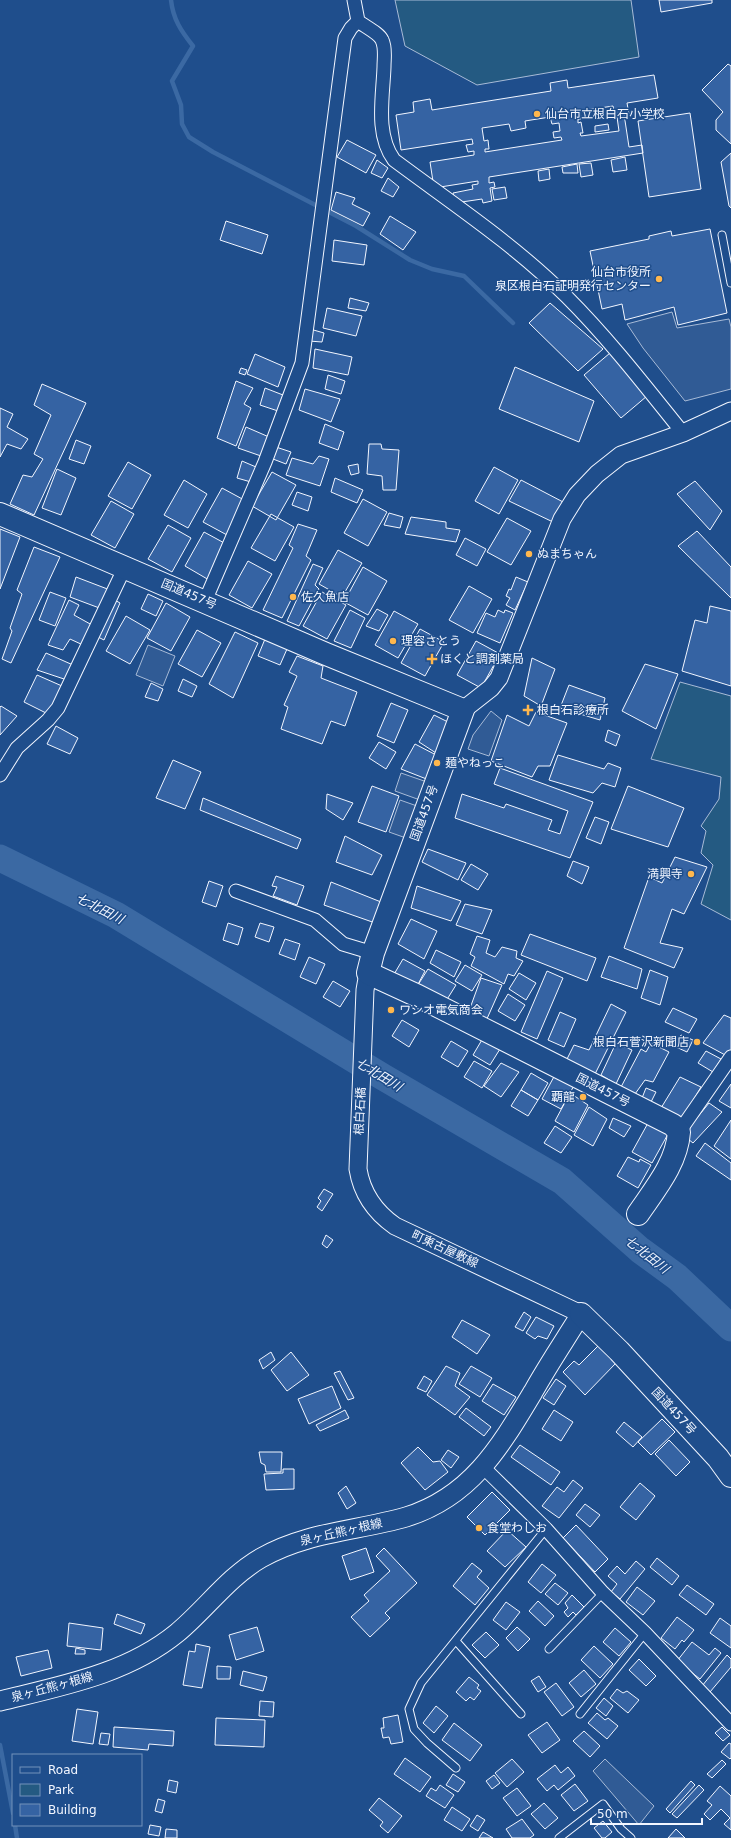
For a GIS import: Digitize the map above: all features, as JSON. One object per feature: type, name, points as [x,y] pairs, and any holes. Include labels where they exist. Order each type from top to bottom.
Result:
[{"type":"highway","name":"国道457号","points":[[0,514],[326,654],[463,710],[370,963],[418,996],[673,1125],[679,1132]]},
{"type":"highway","points":[[638,1214],[671,1162],[678,1147],[679,1132]]},
{"type":"highway","name":"国道457号","points":[[581,1314],[718,1458],[731,1476]]},
{"type":"main road","name":"泉ヶ丘熊ヶ根線","points":[[1,1701],[105,1672],[137,1660],[158,1648],[178,1632],[237,1574],[261,1558],[284,1546],[309,1537],[404,1517],[431,1508],[459,1490],[483,1467],[501,1442],[581,1314]]},
{"type":"street","points":[[354,0],[358,21],[382,38],[385,50],[381,102],[382,122],[388,152],[394,160],[518,252],[566,296],[601,332],[683,433]]},
{"type":"street","points":[[205,601],[265,462],[302,363],[345,38],[351,28],[358,21]]},
{"type":"street","points":[[463,710],[491,688],[499,678],[562,519],[577,495],[597,474],[621,455],[683,433],[731,411]]},
{"type":"street","points":[[0,775],[17,748],[58,708],[125,567]]},
{"type":"street","points":[[236,891],[315,920],[343,944],[370,963]]},
{"type":"street","name":"根白石橋","points":[[358,1143],[365,990],[370,963]]},
{"type":"street","points":[[679,1132],[731,1058]]},
{"type":"street","name":"町東古屋敷線","points":[[358,1143],[360,1181],[364,1192],[374,1207],[384,1218],[395,1226],[581,1314]]},
{"type":"street","points":[[483,1467],[546,1530],[603,1593],[645,1633],[731,1724]]},
{"type":"lane","points":[[722,235],[731,283]]},
{"type":"lane","points":[[456,1768],[427,1743],[414,1728],[409,1709],[421,1683],[546,1530]]},
{"type":"lane","points":[[549,1649],[603,1593]]},
{"type":"lane","points":[[580,1714],[645,1633]]},
{"type":"lane","points":[[456,1641],[521,1714]]},
{"type":"lane","points":[[559,1838],[603,1804],[621,1829],[631,1838]]},
{"type":"green space","points":[[395,0],[631,0],[639,57],[477,85],[405,46]]},
{"type":"green space","points":[[680,682],[731,696],[731,920],[701,904],[713,865],[701,853],[706,831],[701,826],[719,799],[721,777],[651,759]]},
{"type":"shaded area","points":[[672,312],[677,328],[729,319],[731,327],[731,389],[685,401],[643,348],[627,324]]},
{"type":"shaded area","points":[[148,645],[175,656],[163,686],[136,675]]},
{"type":"shaded area","points":[[491,711],[502,720],[489,756],[468,749],[473,735]]},
{"type":"shaded area","points":[[401,773],[427,782],[420,800],[395,791]]},
{"type":"shaded area","points":[[400,800],[417,806],[406,838],[389,832]]},
{"type":"shaded area","points":[[605,1759],[654,1806],[639,1825],[593,1771]]},
{"type":"building","points":[[659,0],[712,0],[712,3],[661,12]]},
{"type":"building","points":[[728,64],[731,66],[731,144],[716,130],[716,120],[723,112],[702,90]]},
{"type":"building","points":[[654,75],[658,98],[627,103],[629,114],[624,114],[629,147],[642,145],[643,153],[489,177],[489,183],[494,182],[495,187],[490,188],[492,201],[483,203],[482,199],[455,203],[453,193],[473,189],[472,185],[478,184],[478,181],[434,188],[430,162],[474,155],[474,151],[468,152],[466,145],[473,144],[472,139],[401,150],[396,115],[414,112],[413,102],[430,99],[432,110],[551,91],[550,83],[567,80],[568,88]],"holes":[[[613,106],[615,117],[617,117],[619,131],[581,136],[580,133],[583,133],[581,122],[578,123],[578,119],[581,119],[580,111]],[[550,117],[552,124],[559,123],[560,131],[553,132],[554,138],[561,137],[562,140],[485,152],[485,149],[489,149],[488,140],[484,141],[482,128],[509,124],[511,131],[526,128],[525,121]]]},
{"type":"building","points":[[690,113],[701,189],[649,197],[638,121]]},
{"type":"building","points":[[608,124],[609,130],[595,132],[595,126]]},
{"type":"building","points":[[347,140],[376,155],[366,173],[337,157]]},
{"type":"building","points":[[731,153],[731,208],[729,206],[721,162]]},
{"type":"building","points":[[625,157],[627,170],[613,172],[611,160]]},
{"type":"building","points":[[377,160],[388,168],[382,178],[371,173]]},
{"type":"building","points":[[591,163],[593,175],[581,177],[579,164]]},
{"type":"building","points":[[577,164],[578,173],[563,173],[562,167]]},
{"type":"building","points":[[549,169],[550,179],[539,181],[538,171]]},
{"type":"building","points":[[388,178],[399,187],[393,197],[381,191]]},
{"type":"building","points":[[505,187],[507,198],[494,200],[492,189]]},
{"type":"building","points":[[336,192],[355,198],[352,204],[370,213],[363,226],[331,210]]},
{"type":"building","points":[[390,216],[416,232],[403,250],[380,234]]},
{"type":"building","points":[[226,221],[268,235],[262,254],[220,240]]},
{"type":"building","points":[[710,229],[727,313],[678,325],[674,307],[625,320],[622,304],[602,309],[590,251],[649,239],[649,236],[671,231],[672,236]]},
{"type":"building","points":[[334,240],[367,245],[364,265],[332,261]]},
{"type":"building","points":[[350,298],[369,303],[366,311],[348,308]]},
{"type":"building","points":[[550,303],[603,349],[578,371],[529,323]]},
{"type":"building","points":[[327,308],[362,316],[356,336],[323,328]]},
{"type":"building","points":[[310,329],[324,333],[322,342],[309,341]]},
{"type":"building","points":[[315,349],[352,357],[348,375],[313,368]]},
{"type":"building","points":[[610,353],[647,396],[621,418],[584,375]]},
{"type":"building","points":[[255,354],[285,367],[278,387],[247,374]]},
{"type":"building","points":[[515,367],[594,401],[579,442],[499,409]]},
{"type":"building","points":[[241,368],[247,370],[245,375],[239,373]]},
{"type":"building","points":[[328,375],[345,381],[341,394],[325,389]]},
{"type":"building","points":[[236,381],[253,388],[244,404],[251,408],[236,446],[217,438]]},
{"type":"building","points":[[42,384],[86,403],[34,515],[10,504],[23,475],[32,477],[43,459],[34,454],[51,415],[34,405]]},
{"type":"building","points":[[265,388],[283,395],[278,411],[260,405]]},
{"type":"building","points":[[305,389],[340,399],[331,422],[299,410]]},
{"type":"building","points":[[0,408],[13,414],[7,427],[28,439],[21,449],[7,444],[0,457]]},
{"type":"building","points":[[325,424],[344,432],[338,450],[319,443]]},
{"type":"building","points":[[246,427],[269,437],[261,456],[238,448]]},
{"type":"building","points":[[76,440],[91,446],[84,464],[69,459]]},
{"type":"building","points":[[369,444],[381,444],[382,449],[399,450],[396,490],[383,490],[382,476],[367,474]]},
{"type":"building","points":[[276,447],[291,452],[286,464],[273,459]]},
{"type":"building","points":[[319,456],[329,459],[320,486],[286,475],[292,458],[313,464]]},
{"type":"building","points":[[242,461],[256,467],[251,482],[237,478]]},
{"type":"building","points":[[128,462],[151,475],[132,509],[108,496]]},
{"type":"building","points":[[358,464],[359,473],[351,475],[348,466]]},
{"type":"building","points":[[494,467],[518,480],[499,514],[475,501]]},
{"type":"building","points":[[57,469],[76,478],[61,515],[42,508]]},
{"type":"building","points":[[272,472],[296,485],[276,520],[252,506]]},
{"type":"building","points":[[335,478],[363,490],[357,503],[331,492]]},
{"type":"building","points":[[184,480],[207,494],[188,528],[164,515]]},
{"type":"building","points":[[521,480],[565,503],[553,522],[509,501]]},
{"type":"building","points":[[695,481],[722,511],[710,530],[677,494]]},
{"type":"building","points":[[222,488],[246,501],[227,535],[203,522]]},
{"type":"building","points":[[297,492],[312,497],[308,511],[292,505]]},
{"type":"building","points":[[363,499],[387,512],[368,546],[344,533]]},
{"type":"building","points":[[111,501],[134,514],[115,548],[91,535]]},
{"type":"building","points":[[389,513],[403,517],[400,528],[384,525]]},
{"type":"building","points":[[271,514],[294,527],[275,561],[251,548]]},
{"type":"building","points":[[411,517],[446,522],[446,528],[460,530],[456,542],[405,534]]},
{"type":"building","points":[[507,518],[531,531],[511,565],[487,552]]},
{"type":"building","points":[[298,524],[317,530],[306,556],[311,560],[282,618],[263,610],[293,548],[289,545]]},
{"type":"building","points":[[168,525],[191,538],[172,572],[148,559]]},
{"type":"building","points":[[0,529],[20,537],[0,589]]},
{"type":"building","points":[[697,531],[731,567],[731,598],[678,546]]},
{"type":"building","points":[[204,532],[228,545],[209,580],[185,566]]},
{"type":"building","points":[[465,538],[486,549],[477,566],[456,555]]},
{"type":"building","points":[[34,547],[60,557],[11,663],[2,659],[12,631],[10,628],[22,594],[17,590]]},
{"type":"building","points":[[338,550],[362,563],[342,597],[319,584]]},
{"type":"building","points":[[248,561],[272,574],[252,608],[229,595]]},
{"type":"building","points":[[313,564],[323,568],[315,585],[319,589],[299,626],[287,621]]},
{"type":"building","points":[[363,567],[387,581],[368,615],[344,602]]},
{"type":"building","points":[[76,577],[110,590],[102,609],[70,597]]},
{"type":"building","points":[[516,577],[528,582],[515,610],[506,605],[510,598],[506,596],[509,589],[511,590]]},
{"type":"building","points":[[469,586],[492,599],[473,633],[449,620]]},
{"type":"building","points":[[50,592],[66,598],[55,626],[39,620]]},
{"type":"building","points":[[322,592],[346,605],[327,639],[303,626]]},
{"type":"building","points":[[148,594],[163,601],[156,616],[141,609]]},
{"type":"building","points":[[113,599],[120,603],[104,640],[98,637]]},
{"type":"building","points":[[69,600],[79,605],[74,615],[92,625],[83,645],[70,639],[63,650],[48,645]]},
{"type":"building","points":[[166,603],[190,617],[171,651],[147,638]]},
{"type":"building","points":[[710,606],[731,611],[731,686],[682,671],[695,620],[707,623]]},
{"type":"building","points":[[377,609],[388,615],[379,631],[366,626]]},
{"type":"building","points":[[350,610],[365,618],[351,648],[334,641]]},
{"type":"building","points":[[498,610],[504,613],[505,610],[513,613],[500,643],[477,633],[486,613],[495,617]]},
{"type":"building","points":[[394,611],[418,624],[398,658],[375,645]]},
{"type":"building","points":[[126,616],[150,630],[130,664],[106,651]]},
{"type":"building","points":[[420,629],[444,642],[425,676],[401,663]]},
{"type":"building","points":[[197,630],[221,643],[202,677],[178,664]]},
{"type":"building","points":[[235,632],[258,643],[233,698],[209,684]]},
{"type":"building","points":[[265,639],[287,649],[280,665],[258,656]]},
{"type":"building","points":[[476,641],[500,654],[481,688],[457,675]]},
{"type":"building","points":[[46,653],[73,665],[67,680],[37,670]]},
{"type":"building","points":[[297,656],[323,666],[321,678],[357,692],[345,726],[331,721],[322,744],[281,729],[288,707],[284,705],[297,676],[289,672]]},
{"type":"building","points":[[532,658],[555,669],[541,706],[524,696]]},
{"type":"building","points":[[645,664],[678,674],[656,729],[622,711]]},
{"type":"building","points":[[37,675],[62,686],[48,714],[24,702]]},
{"type":"building","points":[[183,679],[197,686],[192,697],[178,691]]},
{"type":"building","points":[[151,683],[163,689],[158,701],[145,697]]},
{"type":"building","points":[[569,685],[605,698],[600,720],[560,708]]},
{"type":"building","points":[[391,703],[408,710],[394,743],[377,736]]},
{"type":"building","points":[[1,706],[17,716],[0,735],[0,707]]},
{"type":"building","points":[[536,712],[567,723],[550,766],[538,766],[532,777],[491,761],[507,715],[529,726]]},
{"type":"building","points":[[434,715],[452,724],[436,753],[419,742]]},
{"type":"building","points":[[56,726],[78,738],[70,754],[47,744]]},
{"type":"building","points":[[608,730],[620,735],[616,746],[605,741]]},
{"type":"building","points":[[379,742],[396,752],[386,769],[369,758]]},
{"type":"building","points":[[415,744],[438,756],[429,780],[401,769]]},
{"type":"building","points":[[558,755],[604,769],[608,763],[621,768],[615,787],[602,783],[593,793],[549,780]]},
{"type":"building","points":[[173,760],[201,772],[185,809],[156,798]]},
{"type":"building","points":[[500,768],[593,802],[570,858],[455,818],[462,794],[504,808],[506,804],[552,820],[548,830],[560,834],[568,811],[494,784]]},
{"type":"building","points":[[372,786],[399,796],[386,832],[358,822]]},
{"type":"building","points":[[628,786],[684,808],[668,847],[611,829]]},
{"type":"building","points":[[327,794],[353,803],[343,820],[326,809]]},
{"type":"building","points":[[203,798],[301,839],[297,849],[200,810]]},
{"type":"building","points":[[595,817],[609,822],[601,844],[586,838]]},
{"type":"building","points":[[345,836],[382,855],[372,875],[336,862]]},
{"type":"building","points":[[428,849],[466,863],[458,880],[422,862]]},
{"type":"building","points":[[675,857],[707,867],[684,914],[672,909],[660,943],[683,948],[674,968],[624,948],[649,877],[662,883]]},
{"type":"building","points":[[573,861],[589,867],[582,884],[567,876]]},
{"type":"building","points":[[471,864],[488,874],[478,890],[461,880]]},
{"type":"building","points":[[276,876],[304,886],[297,905],[273,896],[277,887],[272,886]]},
{"type":"building","points":[[209,881],[223,886],[216,907],[202,902]]},
{"type":"building","points":[[331,882],[386,904],[378,924],[324,905]]},
{"type":"building","points":[[417,886],[461,901],[451,921],[411,908]]},
{"type":"building","points":[[465,904],[492,910],[482,934],[456,925]]},
{"type":"building","points":[[411,919],[437,931],[424,959],[398,944]]},
{"type":"building","points":[[228,923],[243,928],[238,945],[223,940]]},
{"type":"building","points":[[260,923],[274,927],[269,942],[255,937]]},
{"type":"building","points":[[530,934],[596,958],[587,981],[521,955]]},
{"type":"building","points":[[477,936],[490,940],[486,953],[495,957],[502,947],[517,951],[516,958],[523,961],[514,976],[508,974],[504,984],[471,966],[475,957],[470,954]]},
{"type":"building","points":[[285,939],[300,944],[295,960],[279,954]]},
{"type":"building","points":[[436,950],[461,962],[454,977],[430,963]]},
{"type":"building","points":[[609,956],[642,969],[637,989],[601,977]]},
{"type":"building","points":[[309,957],[325,964],[316,984],[300,977]]},
{"type":"building","points":[[403,959],[425,971],[416,988],[393,976]]},
{"type":"building","points":[[465,965],[482,975],[472,991],[455,981]]},
{"type":"building","points":[[428,969],[456,985],[446,1001],[416,988]]},
{"type":"building","points":[[650,970],[668,977],[660,1005],[641,998]]},
{"type":"building","points":[[547,971],[563,978],[537,1039],[521,1032]]},
{"type":"building","points":[[519,973],[536,983],[526,1000],[509,989]]},
{"type":"building","points":[[481,978],[502,985],[486,1021],[469,1011]]},
{"type":"building","points":[[333,981],[350,991],[340,1007],[323,997]]},
{"type":"building","points":[[508,994],[525,1005],[515,1021],[498,1011]]},
{"type":"building","points":[[611,1004],[626,1012],[595,1074],[566,1061],[574,1045],[589,1050]]},
{"type":"building","points":[[673,1008],[697,1019],[689,1033],[665,1022]]},
{"type":"building","points":[[560,1012],[576,1019],[564,1047],[548,1040]]},
{"type":"building","points":[[724,1015],[731,1018],[731,1050],[727,1056],[703,1043]]},
{"type":"building","points":[[402,1020],[419,1030],[409,1047],[392,1036]]},
{"type":"building","points":[[681,1035],[693,1040],[687,1052],[676,1047]]},
{"type":"building","points":[[483,1038],[500,1049],[490,1065],[473,1055]]},
{"type":"building","points":[[451,1041],[468,1051],[458,1067],[441,1057]]},
{"type":"building","points":[[616,1043],[632,1050],[616,1084],[601,1075]]},
{"type":"building","points":[[651,1043],[669,1052],[653,1082],[645,1080],[635,1094],[621,1087],[641,1049],[646,1052]]},
{"type":"building","points":[[706,1051],[721,1059],[713,1072],[698,1063]]},
{"type":"building","points":[[474,1061],[492,1071],[482,1088],[464,1077]]},
{"type":"building","points":[[501,1063],[519,1072],[501,1097],[484,1086]]},
{"type":"building","points":[[557,1071],[576,1082],[561,1109],[542,1099]]},
{"type":"building","points":[[531,1073],[548,1083],[538,1100],[521,1090]]},
{"type":"building","points":[[680,1077],[701,1087],[682,1119],[661,1108]]},
{"type":"building","points":[[731,1084],[731,1108],[719,1101]]},
{"type":"building","points":[[646,1088],[656,1092],[651,1102],[642,1098]]},
{"type":"building","points":[[521,1090],[538,1100],[528,1116],[511,1106]]},
{"type":"building","points":[[570,1093],[588,1105],[574,1132],[555,1121]]},
{"type":"building","points":[[709,1103],[722,1112],[693,1143],[683,1135]]},
{"type":"building","points":[[589,1107],[607,1119],[593,1146],[574,1135]]},
{"type":"building","points":[[613,1118],[631,1126],[624,1137],[609,1128]]},
{"type":"building","points":[[731,1120],[731,1159],[714,1146]]},
{"type":"building","points":[[648,1123],[668,1134],[652,1163],[632,1152]]},
{"type":"building","points":[[555,1126],[572,1137],[561,1153],[544,1143]]},
{"type":"building","points":[[705,1143],[731,1163],[731,1180],[696,1156]]},
{"type":"building","points":[[628,1157],[639,1162],[640,1159],[651,1165],[638,1188],[617,1176]]},
{"type":"building","points":[[324,1189],[333,1194],[322,1211],[317,1207],[321,1201],[318,1198]]},
{"type":"building","points":[[326,1235],[333,1240],[327,1248],[322,1244]]},
{"type":"building","points":[[524,1312],[531,1317],[523,1331],[515,1327]]},
{"type":"building","points":[[536,1317],[554,1326],[547,1339],[538,1336],[535,1339],[526,1333]]},
{"type":"building","points":[[462,1320],[490,1335],[477,1354],[452,1337]]},
{"type":"building","points":[[599,1345],[617,1362],[585,1395],[563,1372],[574,1361],[579,1365]]},
{"type":"building","points":[[271,1352],[275,1360],[263,1369],[259,1360]]},
{"type":"building","points":[[291,1352],[309,1375],[287,1391],[271,1370]]},
{"type":"building","points":[[446,1366],[460,1373],[455,1386],[470,1397],[455,1415],[427,1395]]},
{"type":"building","points":[[471,1366],[492,1378],[480,1397],[459,1384]]},
{"type":"building","points":[[340,1371],[354,1398],[348,1400],[334,1373]]},
{"type":"building","points":[[424,1376],[432,1381],[426,1392],[417,1388]]},
{"type":"building","points":[[556,1379],[566,1386],[554,1405],[543,1398]]},
{"type":"building","points":[[493,1384],[516,1397],[504,1415],[482,1401]]},
{"type":"building","points":[[332,1386],[341,1408],[309,1424],[298,1399]]},
{"type":"building","points":[[466,1408],[491,1427],[484,1436],[459,1417]]},
{"type":"building","points":[[345,1410],[349,1418],[320,1431],[316,1425]]},
{"type":"building","points":[[554,1410],[573,1422],[561,1441],[542,1429]]},
{"type":"building","points":[[662,1419],[675,1432],[651,1455],[638,1442]]},
{"type":"building","points":[[624,1422],[642,1437],[633,1447],[616,1432]]},
{"type":"building","points":[[669,1440],[690,1462],[676,1476],[655,1454]]},
{"type":"building","points":[[520,1445],[560,1472],[551,1485],[511,1457]]},
{"type":"building","points":[[418,1447],[433,1462],[440,1461],[448,1472],[425,1490],[401,1463]]},
{"type":"building","points":[[448,1450],[459,1457],[451,1468],[441,1460]]},
{"type":"building","points":[[259,1452],[282,1452],[281,1472],[266,1472],[265,1465],[261,1463]]},
{"type":"building","points":[[283,1469],[294,1469],[294,1489],[266,1490],[264,1474],[283,1473]]},
{"type":"building","points":[[573,1480],[583,1488],[559,1518],[542,1506],[557,1487],[564,1492]]},
{"type":"building","points":[[640,1483],[655,1496],[636,1520],[620,1507]]},
{"type":"building","points":[[346,1486],[356,1503],[347,1509],[338,1493]]},
{"type":"building","points":[[492,1492],[510,1510],[485,1535],[467,1517]]},
{"type":"building","points":[[585,1504],[600,1515],[590,1527],[576,1515]]},
{"type":"building","points":[[576,1525],[608,1559],[595,1572],[563,1538]]},
{"type":"building","points":[[507,1530],[526,1547],[505,1567],[487,1551]]},
{"type":"building","points":[[366,1548],[374,1572],[350,1580],[342,1556]]},
{"type":"building","points":[[384,1548],[417,1583],[385,1613],[390,1618],[370,1637],[351,1617],[369,1601],[364,1595],[390,1571],[376,1556]]},
{"type":"building","points":[[657,1558],[679,1576],[672,1585],[650,1567]]},
{"type":"building","points":[[636,1561],[645,1569],[620,1599],[611,1592],[617,1584],[608,1576],[617,1566],[625,1574]]},
{"type":"building","points":[[472,1563],[482,1571],[477,1577],[489,1588],[475,1605],[453,1586]]},
{"type":"building","points":[[542,1564],[556,1575],[541,1593],[528,1582]]},
{"type":"building","points":[[555,1583],[568,1593],[558,1605],[545,1594]]},
{"type":"building","points":[[687,1585],[714,1604],[706,1615],[679,1595]]},
{"type":"building","points":[[637,1587],[655,1601],[643,1615],[626,1602]]},
{"type":"building","points":[[572,1595],[584,1607],[576,1615],[573,1612],[568,1617],[564,1612],[568,1608],[565,1603]]},
{"type":"building","points":[[538,1601],[554,1616],[545,1626],[529,1611]]},
{"type":"building","points":[[506,1602],[520,1612],[506,1630],[493,1620]]},
{"type":"building","points":[[117,1614],[145,1624],[141,1634],[114,1624]]},
{"type":"building","points":[[677,1617],[694,1630],[684,1642],[682,1640],[675,1649],[661,1638]]},
{"type":"building","points":[[720,1618],[731,1626],[731,1648],[710,1633]]},
{"type":"building","points":[[69,1623],[103,1628],[101,1650],[67,1646]]},
{"type":"building","points":[[257,1627],[264,1651],[236,1660],[229,1635]]},
{"type":"building","points":[[517,1627],[530,1639],[518,1651],[506,1638]]},
{"type":"building","points":[[615,1628],[631,1642],[619,1656],[603,1642]]},
{"type":"building","points":[[486,1632],[499,1645],[485,1658],[472,1645]]},
{"type":"building","points":[[692,1642],[709,1655],[715,1648],[721,1653],[700,1679],[677,1661]]},
{"type":"building","points":[[196,1644],[210,1647],[202,1688],[183,1685],[189,1651],[195,1652]]},
{"type":"building","points":[[594,1646],[613,1664],[600,1678],[581,1660]]},
{"type":"building","points":[[76,1648],[85,1650],[85,1654],[75,1654]]},
{"type":"building","points":[[48,1650],[52,1668],[21,1676],[16,1657]]},
{"type":"building","points":[[727,1655],[731,1659],[731,1667],[710,1692],[702,1686]]},
{"type":"building","points":[[639,1659],[656,1676],[646,1686],[629,1670]]},
{"type":"building","points":[[217,1666],[231,1667],[230,1679],[217,1679]]},
{"type":"building","points":[[584,1670],[596,1684],[581,1697],[569,1683]]},
{"type":"building","points":[[243,1671],[267,1677],[263,1691],[240,1685]]},
{"type":"building","points":[[539,1676],[546,1687],[538,1692],[531,1681]]},
{"type":"building","points":[[469,1677],[479,1685],[477,1688],[481,1691],[474,1700],[470,1697],[466,1701],[456,1692]]},
{"type":"building","points":[[556,1683],[574,1707],[562,1716],[544,1692]]},
{"type":"building","points":[[617,1689],[623,1693],[627,1691],[639,1700],[628,1713],[610,1698]]},
{"type":"building","points":[[604,1698],[613,1706],[606,1716],[596,1708]]},
{"type":"building","points":[[260,1701],[274,1702],[273,1717],[259,1716]]},
{"type":"building","points":[[436,1706],[448,1716],[434,1733],[423,1723]]},
{"type":"building","points":[[77,1709],[98,1712],[93,1744],[72,1741]]},
{"type":"building","points":[[597,1713],[605,1720],[608,1718],[618,1726],[607,1739],[588,1723]]},
{"type":"building","points":[[398,1715],[403,1742],[391,1744],[389,1737],[383,1738],[381,1728],[384,1728],[383,1718]]},
{"type":"building","points":[[216,1718],[265,1720],[264,1747],[215,1745]]},
{"type":"building","points":[[547,1722],[560,1740],[542,1753],[528,1735]]},
{"type":"building","points":[[454,1723],[482,1745],[470,1761],[442,1740]]},
{"type":"building","points":[[114,1727],[174,1731],[173,1746],[149,1744],[148,1750],[113,1747]]},
{"type":"building","points":[[722,1727],[730,1735],[723,1741],[715,1733]]},
{"type":"building","points":[[584,1731],[600,1746],[590,1757],[573,1741]]},
{"type":"building","points":[[101,1733],[110,1734],[108,1745],[99,1744]]},
{"type":"building","points":[[729,1743],[731,1744],[730,1759],[721,1752]]},
{"type":"building","points":[[405,1758],[431,1777],[420,1792],[394,1774]]},
{"type":"building","points":[[512,1759],[524,1772],[507,1787],[495,1773]]},
{"type":"building","points":[[722,1760],[726,1764],[712,1778],[707,1774]]},
{"type":"building","points":[[555,1765],[561,1773],[568,1767],[575,1776],[558,1790],[554,1785],[547,1791],[537,1779]]},
{"type":"building","points":[[453,1774],[465,1782],[458,1792],[446,1785]]},
{"type":"building","points":[[494,1775],[500,1783],[492,1789],[486,1781]]},
{"type":"building","points":[[169,1780],[178,1782],[176,1793],[167,1791]]},
{"type":"building","points":[[691,1781],[695,1785],[670,1813],[666,1809]]},
{"type":"building","points":[[575,1784],[588,1801],[574,1811],[561,1795]]},
{"type":"building","points":[[440,1785],[454,1795],[445,1808],[426,1796],[431,1788],[436,1791]]},
{"type":"building","points":[[699,1785],[704,1790],[677,1818],[672,1814]]},
{"type":"building","points":[[720,1786],[731,1796],[731,1830],[724,1824],[730,1818],[721,1809],[710,1820],[704,1814],[712,1805],[707,1801]]},
{"type":"building","points":[[517,1788],[531,1806],[517,1816],[503,1798]]},
{"type":"building","points":[[379,1798],[402,1816],[388,1833],[380,1826],[383,1822],[369,1810]]},
{"type":"building","points":[[158,1799],[165,1801],[162,1813],[155,1811]]},
{"type":"building","points":[[544,1803],[558,1818],[545,1829],[531,1814]]},
{"type":"building","points":[[452,1807],[470,1819],[462,1831],[444,1820]]},
{"type":"building","points":[[477,1815],[485,1820],[478,1831],[470,1826]]},
{"type":"building","points":[[522,1819],[534,1835],[530,1838],[512,1838],[506,1829]]},
{"type":"building","points":[[603,1821],[612,1832],[605,1838],[602,1838],[594,1828]]},
{"type":"building","points":[[150,1825],[161,1827],[159,1836],[148,1834]]},
{"type":"building","points":[[166,1829],[177,1830],[177,1838],[165,1838]]},
{"type":"building","points":[[676,1829],[685,1838],[668,1838]]},
{"type":"building","points":[[483,1832],[493,1838],[479,1838]]},
{"type":"waterway","points":[[171,0],[178,24],[193,46],[172,81],[181,105],[182,124],[189,137],[213,152],[356,226],[410,260],[432,269],[464,276],[513,323]]},
{"type":"waterway","name":"七北田川","points":[[0,858],[116,915],[383,1077],[562,1181],[640,1250],[677,1277],[731,1328]]},
{"type":"waterway","points":[[0,1745],[12,1808]]},
{"type":"waterway","points":[[15,1826],[17,1838]]},
{"type":"place","name":"仙台市立根白石小学校","points":[[537,114]]},
{"type":"place","name":"仙台市役所 泉区根白石証明発行センター","points":[[659,279]]},
{"type":"place","name":"ぬまちゃん","points":[[529,554]]},
{"type":"place","name":"佐久魚店","points":[[293,597]]},
{"type":"place","name":"理容さとう","points":[[393,641]]},
{"type":"place","name":"ほくと調剤薬局","points":[[432,659]]},
{"type":"place","name":"根白石診療所","points":[[528,710]]},
{"type":"place","name":"麺やねっこ","points":[[437,763]]},
{"type":"place","name":"満興寺","points":[[691,874]]},
{"type":"place","name":"ワシオ電気商会","points":[[391,1010]]},
{"type":"place","name":"根白石菅沢新聞店","points":[[697,1042]]},
{"type":"place","name":"覇龍","points":[[583,1097]]},
{"type":"place","name":"食堂わしお","points":[[479,1528]]}]
